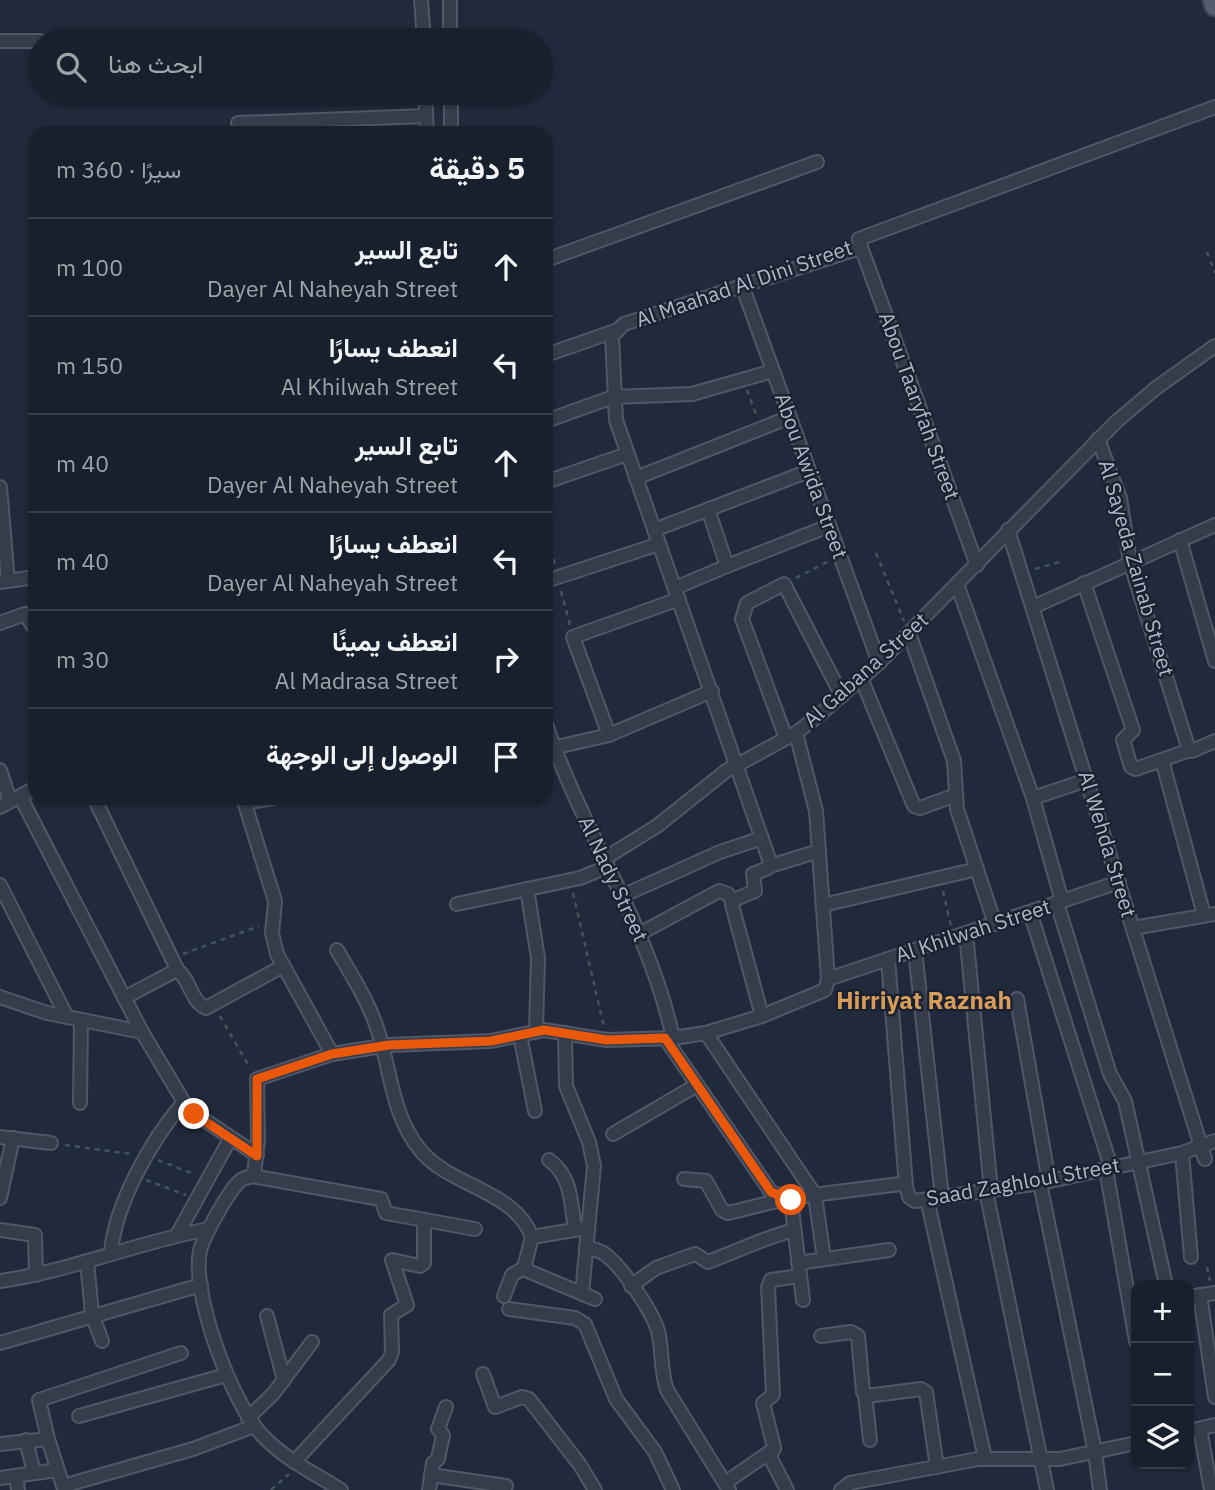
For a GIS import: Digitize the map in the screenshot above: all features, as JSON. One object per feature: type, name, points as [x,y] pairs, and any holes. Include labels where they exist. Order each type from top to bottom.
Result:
[{"type":"main road","points":[[1213,0],[1215,6]]},
{"type":"street","points":[[421,0],[423,28]]},
{"type":"street","points":[[450,0],[450,28]]},
{"type":"street","points":[[0,41],[28,41]]},
{"type":"street","points":[[426,105],[426,126]]},
{"type":"street","points":[[451,105],[451,126]]},
{"type":"street","name":"Al Maahad Al Dini Street","points":[[769,866],[738,763],[616,420],[611,342],[615,331],[624,324],[743,288],[861,247],[859,239],[1215,107]]},
{"type":"street","points":[[238,124],[426,116]]},
{"type":"street","points":[[553,257],[817,162]]},
{"type":"street","name":"Abou Taaryfah Street","points":[[861,247],[977,565]]},
{"type":"street","name":"Abou Awida Street","points":[[743,288],[879,663]]},
{"type":"street","points":[[553,353],[615,331]]},
{"type":"street","name":"Al Gabana Street","points":[[457,904],[570,880],[605,863],[738,763],[791,735],[842,696],[879,663],[1098,439],[1156,387],[1215,346]]},
{"type":"street","points":[[553,418],[613,397],[692,394],[773,371]]},
{"type":"street","points":[[636,478],[790,417]]},
{"type":"street","name":"Al Sayeda Zainab Street","points":[[1098,439],[1120,498],[1130,562],[1190,750]]},
{"type":"street","points":[[553,480],[626,454]]},
{"type":"street","points":[[654,530],[810,471]]},
{"type":"street","points":[[0,487],[4,582],[28,578]]},
{"type":"street","points":[[708,509],[727,566]]},
{"type":"street","points":[[1033,607],[1215,525]]},
{"type":"street","points":[[609,735],[573,637],[677,594],[727,566],[829,526]]},
{"type":"street","name":"Al Wehda Street","points":[[1008,530],[1201,1144],[1210,1158]]},
{"type":"street","points":[[1180,540],[1215,661]]},
{"type":"street","points":[[553,579],[659,544]]},
{"type":"street","points":[[1084,583],[1133,730],[1132,735],[1123,740],[1130,765],[1136,769],[1215,741]]},
{"type":"street","points":[[252,1176],[257,1156],[257,1079],[332,1054],[382,1046],[476,1042],[536,1031],[607,1040],[669,1038],[706,1032],[762,1016],[825,990],[828,979],[814,801],[791,735],[741,613],[747,604],[785,584],[842,696]]},
{"type":"street","points":[[957,584],[1033,798],[1110,1074],[1125,1101],[1165,1280]]},
{"type":"street","points":[[0,623],[21,614],[28,617]]},
{"type":"street","points":[[909,634],[954,761],[956,795],[995,923]]},
{"type":"street","points":[[861,678],[914,806],[920,808],[956,795]]},
{"type":"street","points":[[553,748],[609,735],[712,691]]},
{"type":"street","name":"Al Nady Street","points":[[553,755],[622,896],[659,982],[669,1038],[696,1085],[771,1192],[789,1198]]},
{"type":"street","points":[[1133,928],[1210,915],[1162,760]]},
{"type":"street","points":[[0,770],[10,801],[142,1032],[165,1067],[183,1103],[257,1156]]},
{"type":"street","points":[[1033,798],[1087,780]]},
{"type":"street","points":[[10,801],[28,792]]},
{"type":"street","points":[[97,805],[174,964],[185,976],[201,1006],[213,1004],[282,966]]},
{"type":"street","points":[[245,805],[275,901],[272,922],[274,943],[282,966],[332,1054]]},
{"type":"street","points":[[622,896],[710,856],[762,838]]},
{"type":"street","points":[[733,902],[753,893],[753,874],[769,866],[819,851]]},
{"type":"street","points":[[823,905],[977,869]]},
{"type":"street","name":"Al Khilwah Street","points":[[828,979],[1119,883]]},
{"type":"street","points":[[0,885],[74,1019],[80,1103]]},
{"type":"street","points":[[527,889],[538,958],[540,997],[536,1031]]},
{"type":"street","points":[[639,934],[719,891],[728,894],[733,902],[762,1016]]},
{"type":"street","points":[[1030,912],[1109,1168],[1131,1295]]},
{"type":"street","points":[[960,935],[988,1190],[1047,1490]]},
{"type":"street","points":[[337,950],[371,1012],[394,1099],[419,1149],[441,1170],[515,1211],[526,1223],[532,1237],[525,1267],[528,1272],[595,1299]]},
{"type":"street","points":[[915,950],[942,1197]]},
{"type":"street","points":[[888,959],[906,1186]]},
{"type":"street","points":[[124,998],[174,964]]},
{"type":"street","points":[[0,997],[74,1019],[142,1032]]},
{"type":"street","points":[[1017,999],[1045,1182],[1096,1451],[1100,1490]]},
{"type":"street","points":[[706,1032],[816,1195],[824,1259]]},
{"type":"street","points":[[565,1033],[566,1086],[589,1142],[594,1166],[581,1228]]},
{"type":"street","points":[[520,1035],[535,1111]]},
{"type":"street","points":[[614,1134],[696,1085]]},
{"type":"street","points":[[111,1254],[116,1223],[147,1156],[183,1103]]},
{"type":"street","points":[[0,1198],[6,1138],[51,1143]]},
{"type":"street","points":[[177,1235],[206,1178],[230,1139]]},
{"type":"street","name":"Saad Zaghloul Street","points":[[684,1179],[706,1181],[722,1210],[728,1213],[789,1198],[906,1186],[910,1199],[928,1199],[1045,1182],[1182,1153],[1215,1141]]},
{"type":"street","points":[[1182,1153],[1191,1257]]},
{"type":"street","name":"Saad Zaghloul Street","points":[[1182,1153],[1210,1158]]},
{"type":"street","points":[[549,1160],[560,1169],[567,1182],[586,1248],[582,1294]]},
{"type":"street","points":[[337,1489],[296,1463],[251,1422],[226,1375],[201,1285],[199,1261],[209,1229],[239,1181],[252,1176],[381,1199],[386,1213],[475,1229]]},
{"type":"street","points":[[789,1198],[803,1300]]},
{"type":"street","points":[[928,1199],[985,1458]]},
{"type":"street","points":[[296,1463],[389,1360],[392,1352],[391,1315],[407,1305],[392,1260],[420,1266],[424,1263],[424,1220]]},
{"type":"street","points":[[532,1237],[581,1228]]},
{"type":"street","points":[[0,1281],[36,1275],[177,1235],[209,1229]]},
{"type":"street","points":[[0,1230],[35,1235],[36,1275]]},
{"type":"street","points":[[631,1286],[656,1268],[696,1254],[708,1262],[746,1248],[758,1240],[794,1230]]},
{"type":"street","points":[[586,1248],[607,1255],[655,1322],[667,1390],[727,1486],[774,1449]]},
{"type":"street","points":[[787,1490],[770,1457],[774,1449],[763,1404],[773,1395],[768,1284],[774,1279],[824,1259],[889,1250]]},
{"type":"street","points":[[87,1261],[92,1314],[102,1340]]},
{"type":"street","points":[[504,1296],[512,1275],[525,1267]]},
{"type":"street","points":[[0,1343],[92,1314],[201,1285]]},
{"type":"street","points":[[1215,1293],[1194,1296],[1215,1397]]},
{"type":"street","points":[[509,1309],[575,1318],[585,1324],[616,1399],[650,1444],[673,1490]]},
{"type":"street","points":[[267,1317],[284,1380]]},
{"type":"street","points":[[821,1336],[851,1332],[858,1336],[870,1440]]},
{"type":"street","points":[[181,1353],[37,1396],[63,1486],[193,1449],[251,1422],[312,1342]]},
{"type":"street","points":[[483,1374],[495,1407],[522,1397],[531,1400],[580,1465],[595,1490]]},
{"type":"street","points":[[79,1416],[226,1375]]},
{"type":"street","points":[[865,1395],[921,1388],[926,1392],[937,1467]]},
{"type":"street","points":[[429,1490],[433,1461],[438,1459],[443,1435],[438,1427],[446,1407]]},
{"type":"street","points":[[1211,1490],[1194,1430],[1215,1425]]},
{"type":"street","points":[[0,1444],[48,1439]]},
{"type":"street","points":[[26,1440],[34,1473]]},
{"type":"street","points":[[841,1490],[849,1483],[985,1458],[1042,1460],[1131,1444]]},
{"type":"street","points":[[0,1478],[57,1470]]},
{"type":"street","points":[[431,1475],[506,1486]]},
{"type":"street","points":[[16,1476],[18,1490]]},
{"type":"path","points":[[1207,252],[1215,273]]},
{"type":"path","points":[[743,381],[761,428]]},
{"type":"path","points":[[876,553],[909,634]]},
{"type":"path","points":[[785,584],[839,555]]},
{"type":"path","points":[[1022,572],[1063,561]]},
{"type":"path","points":[[939,878],[960,935]]},
{"type":"path","points":[[570,880],[607,1040]]},
{"type":"path","points":[[174,964],[272,922]]},
{"type":"path","points":[[213,1004],[257,1079]]},
{"type":"path","points":[[51,1143],[147,1156],[206,1178]]},
{"type":"path","points":[[138,1176],[195,1199]]},
{"type":"path","points":[[271,1490],[296,1463]]},
{"type":"district","name":"Hirriyat Raznah","points":[[924,1001]]},
{"type":"route","points":[[194,1114],[257,1156],[257,1079],[332,1054],[389,1045],[491,1041],[544,1030],[607,1040],[665,1038],[771,1192],[791,1200]]}]
